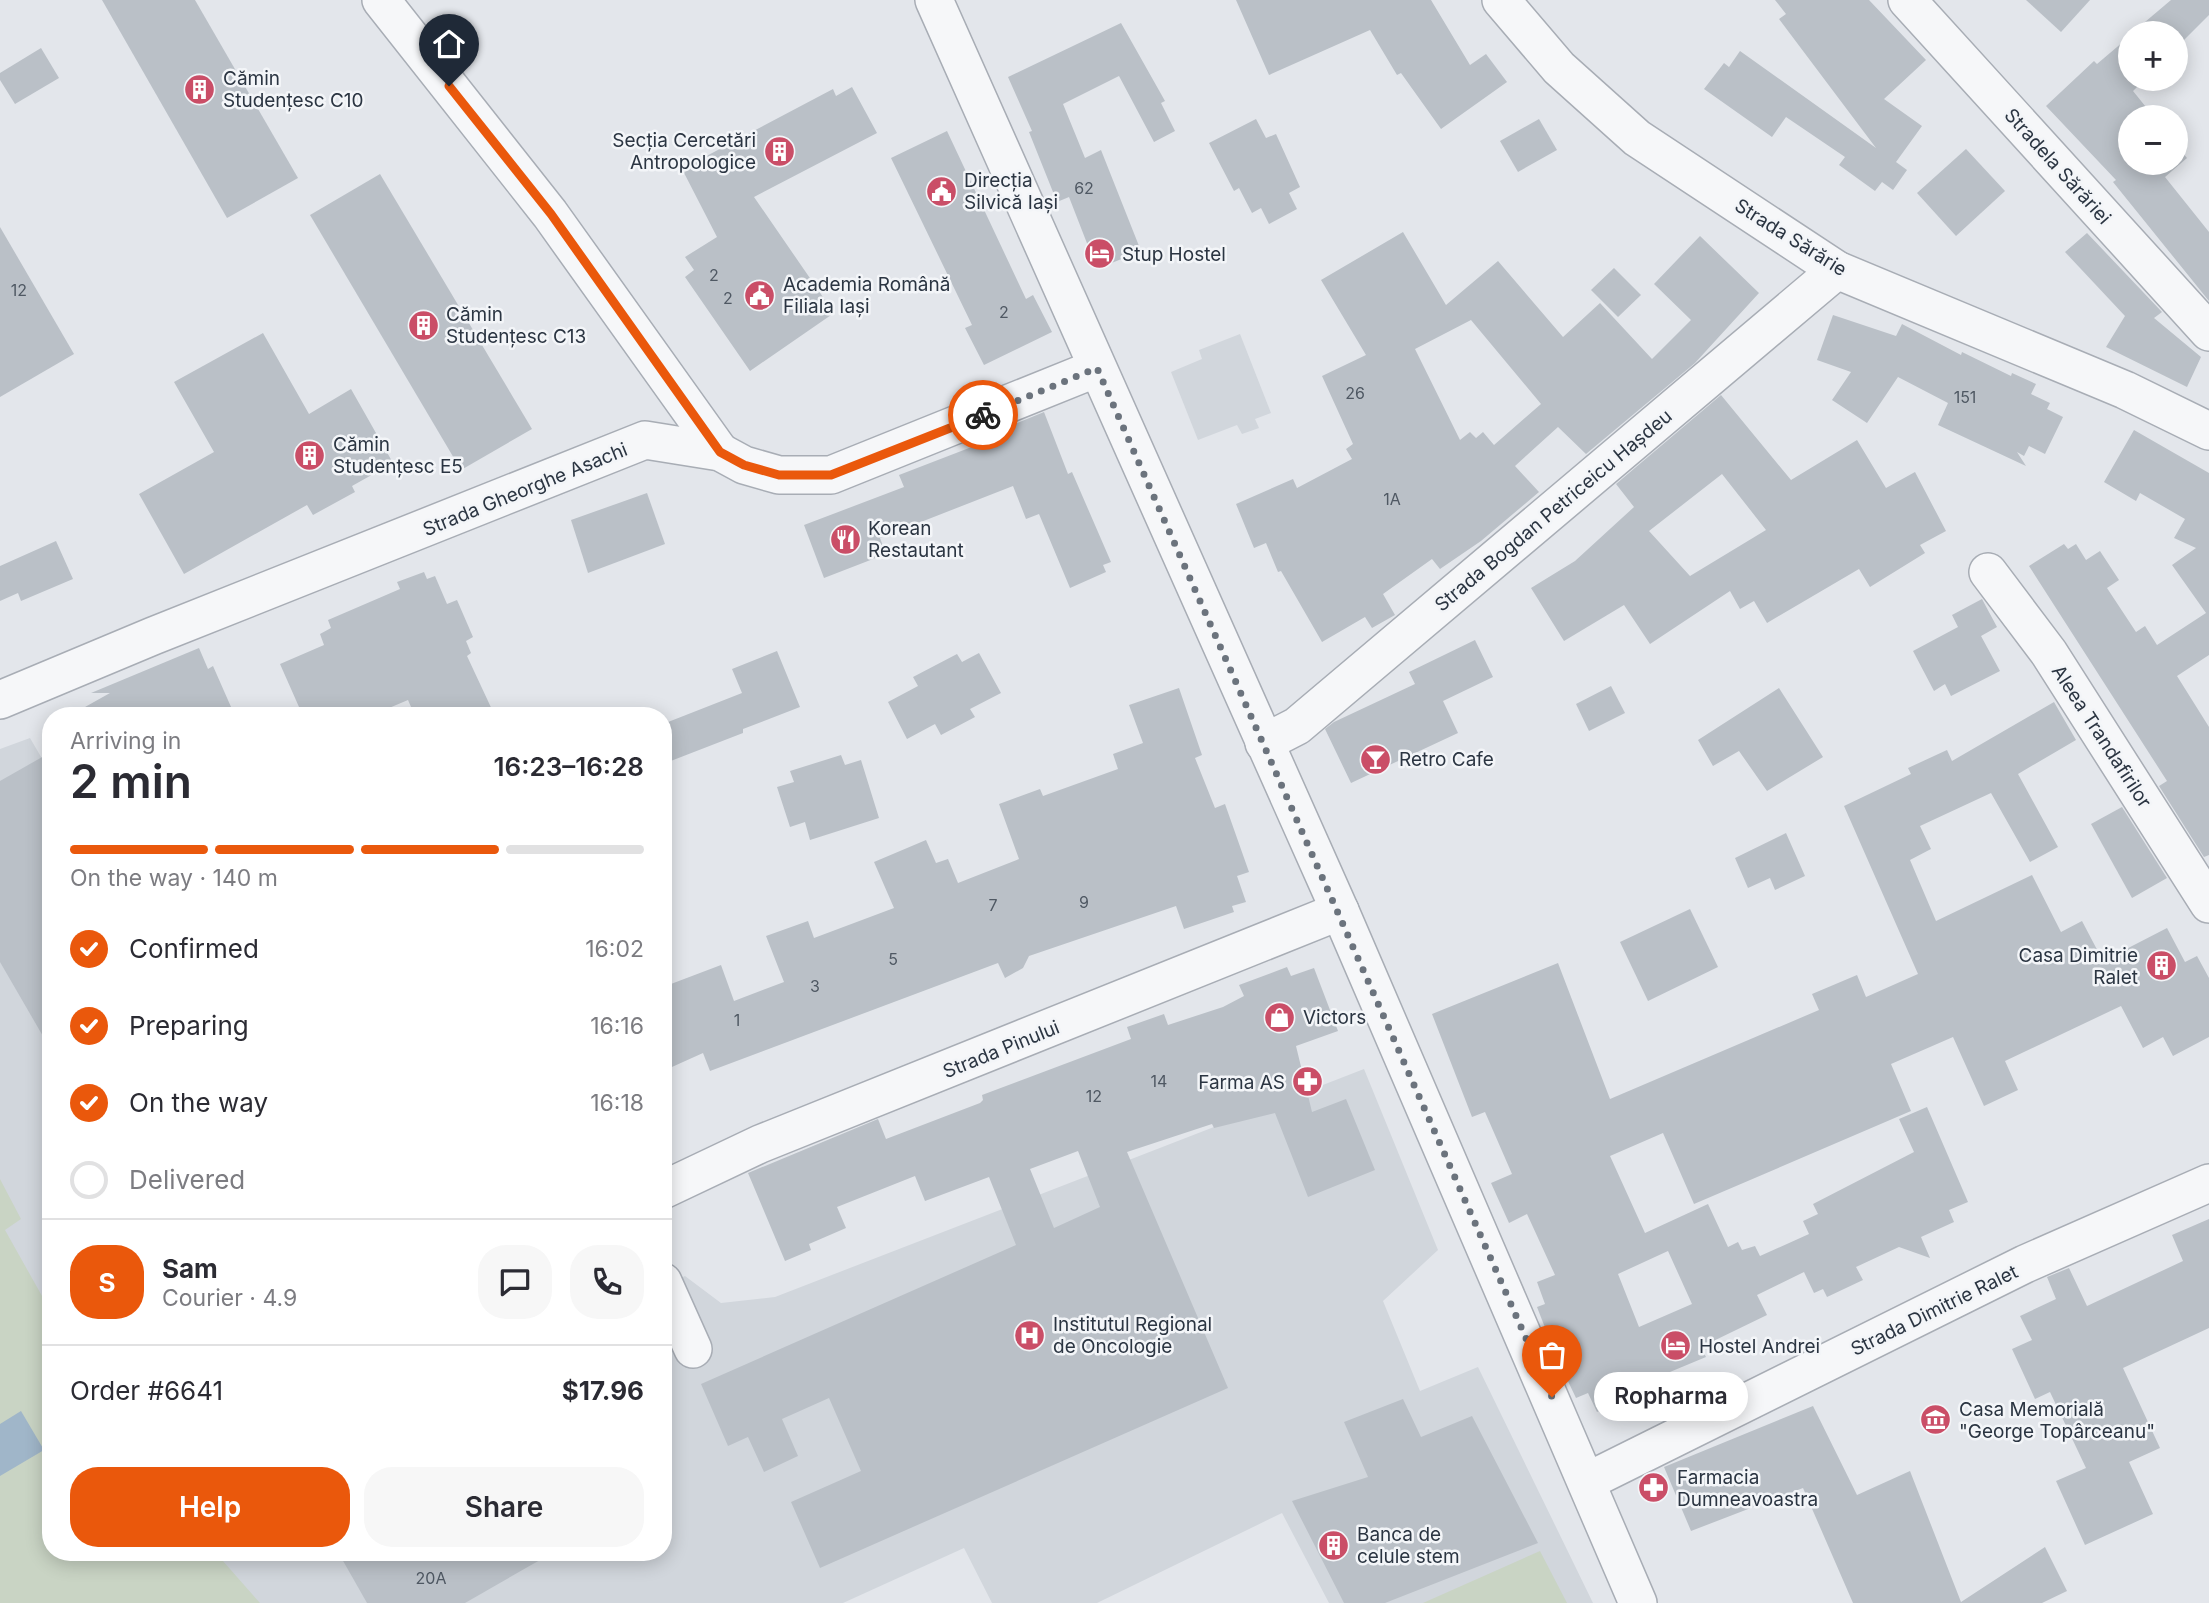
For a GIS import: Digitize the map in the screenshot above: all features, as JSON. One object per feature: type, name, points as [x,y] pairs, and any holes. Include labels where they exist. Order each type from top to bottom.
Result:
[{"type":"street","points":[[381,0],[551,214],[720,452]]},
{"type":"street","points":[[934,0],[1340,911],[1588,1481],[1638,1603]]},
{"type":"street","name":"Strada Sărărie","points":[[1501,0],[1559,68],[1637,138],[1837,270],[2125,390],[2209,431]]},
{"type":"street","name":"Stradela Sărăriei","points":[[1907,0],[2209,332]]},
{"type":"street","name":"Strada Bogdan Petriceicu Hașdeu","points":[[1264,743],[1297,726],[1837,270]]},
{"type":"street","name":"Strada Gheorghe Asachi","points":[[0,700],[153,636],[453,519],[645,440],[720,452],[744,465],[779,475],[831,475],[1097,368]]},
{"type":"street","name":"Aleea Trandafirilor","points":[[1988,572],[2049,653],[2209,904]]},
{"type":"street","name":"Strada Pinului","points":[[672,1186],[760,1144],[1340,911]]},
{"type":"street","name":"Strada Dimitrie Ralet","points":[[1588,1481],[2025,1264],[2209,1183]]},
{"type":"street","points":[[672,1302],[693,1349]]},
{"type":"shaded area","points":[[1240,334],[1271,413],[1255,419],[1259,428],[1242,434],[1237,425],[1198,440],[1171,372],[1202,359],[1199,350]]},
{"type":"shaded area","name":"Institutul Regional de Oncologie","points":[[30,738],[42,759],[42,1561],[672,1561],[672,1282],[685,1276],[721,1303],[775,1297],[1364,1069],[1438,1250],[1383,1301],[1420,1391],[1478,1367],[1593,1603],[1329,1603],[1282,1513],[1097,1603],[992,1603],[964,1548],[843,1603],[0,1603],[0,749]]},
{"type":"green space","points":[[0,1179],[21,1219],[5,1230],[42,1296],[42,1561],[223,1561],[260,1603],[0,1603]]},
{"type":"green space","points":[[1540,1551],[1567,1603],[1423,1603]]},
{"type":"water","points":[[21,1411],[42,1447],[42,1451],[0,1476],[0,1424]]},
{"type":"building","name":"Cămin Studențesc C10","points":[[102,0],[195,0],[298,178],[227,218]]},
{"type":"building","points":[[1236,0],[1431,0],[1470,65],[1486,54],[1507,82],[1441,129],[1401,73],[1397,75],[1370,30],[1269,75]]},
{"type":"building","points":[[1775,0],[1869,0],[1926,60],[1884,99],[1922,126],[1896,162],[1907,170],[1893,190],[1882,182],[1875,191],[1839,165],[1845,157],[1786,117],[1772,137],[1704,89],[1724,63],[1729,67],[1740,51],[1876,148],[1779,19],[1786,14]]},
{"type":"building","points":[[2026,0],[2090,0],[2061,32]]},
{"type":"building","points":[[2171,0],[2209,0],[2209,15],[2188,36],[2188,21],[2146,21]]},
{"type":"building","points":[[1121,23],[1165,101],[1161,103],[1175,131],[1154,142],[1119,76],[1063,104],[1085,158],[1101,150],[1141,251],[1097,269],[1069,197],[1057,202],[1029,132],[1032,131],[1008,77]]},
{"type":"building","points":[[2118,46],[2118,91],[2133,91],[2144,105],[2118,105],[2118,175],[2167,175],[2165,177],[2209,232],[2209,301],[2113,182],[2116,180],[2046,106],[2094,61],[2097,64]]},
{"type":"building","points":[[41,48],[59,78],[15,104],[0,80],[0,73]]},
{"type":"building","points":[[852,87],[877,133],[754,197],[834,313],[750,371],[685,277],[694,270],[685,257],[717,237],[682,169],[833,89],[836,96]]},
{"type":"building","points":[[1256,119],[1266,138],[1276,134],[1300,187],[1289,193],[1297,209],[1269,224],[1261,208],[1252,213],[1239,188],[1234,191],[1209,143]]},
{"type":"building","points":[[1539,119],[1557,150],[1518,172],[1500,141]]},
{"type":"building","points":[[947,131],[1026,299],[1033,295],[1052,332],[984,365],[965,328],[972,325],[891,158]]},
{"type":"building","points":[[1966,149],[2005,191],[1956,236],[1917,193]]},
{"type":"building","name":"Cămin Studențesc C13","points":[[380,174],[532,429],[461,470],[310,215]]},
{"type":"building","points":[[0,227],[74,354],[0,397]]},
{"type":"building","points":[[1403,232],[1446,305],[1498,261],[1563,337],[1600,303],[1652,359],[1691,320],[1654,284],[1700,236],[1759,293],[1695,363],[1586,454],[1558,427],[1515,466],[1539,492],[1481,541],[1440,569],[1432,559],[1383,594],[1395,615],[1372,628],[1365,617],[1322,642],[1281,571],[1278,572],[1266,543],[1254,548],[1236,504],[1293,479],[1297,488],[1352,459],[1346,449],[1353,444],[1322,376],[1366,355],[1321,280]],"holes":[[[1471,320],[1541,404],[1494,445],[1483,432],[1476,438],[1470,432],[1460,440],[1415,349]]]},
{"type":"building","points":[[2087,233],[2162,312],[2154,318],[2201,357],[2187,387],[2106,347],[2125,316],[2065,252]]},
{"type":"building","points":[[1614,268],[1641,295],[1618,317],[1591,290]]},
{"type":"building","points":[[1833,315],[1896,336],[1902,324],[1961,355],[1962,352],[2011,376],[2012,373],[2036,384],[2031,394],[2050,403],[2047,409],[2063,417],[2045,454],[2029,446],[2024,456],[2017,452],[2026,466],[1938,425],[1948,403],[1898,377],[1867,423],[1832,400],[1851,372],[1817,360]]},
{"type":"building","name":"Cămin Studențesc E5","points":[[263,333],[309,414],[351,389],[393,463],[352,486],[355,492],[313,515],[307,505],[184,574],[139,494],[214,452],[174,382]]},
{"type":"building","points":[[1721,395],[1791,480],[1857,440],[1886,488],[1915,472],[1946,531],[1920,545],[1925,553],[1870,587],[1859,569],[1767,623],[1754,601],[1740,609],[1730,591],[1650,644],[1624,605],[1564,641],[1531,588],[1575,561],[1634,507],[1616,484]],"holes":[[[1722,474],[1766,530],[1690,576],[1649,531]]]},
{"type":"building","points":[[1044,412],[1068,474],[1072,472],[1111,562],[1103,565],[1106,572],[1070,588],[1039,514],[1026,519],[1013,486],[880,538],[886,554],[824,578],[804,525],[904,487],[899,475],[982,443],[980,438]]},
{"type":"building","points":[[2134,430],[2209,473],[2209,655],[2177,676],[2209,727],[2209,855],[2204,857],[2159,786],[2167,781],[2029,566],[2064,544],[2068,549],[2076,544],[2086,560],[2100,551],[2119,580],[2107,588],[2136,632],[2145,626],[2157,645],[2206,613],[2172,565],[2196,548],[2174,538],[2185,519],[2140,493],[2136,501],[2104,482]]},
{"type":"building","points":[[647,493],[665,544],[588,573],[571,520]]},
{"type":"building","points":[[56,541],[73,579],[21,601],[18,593],[0,601],[0,566]]},
{"type":"building","points":[[424,572],[427,579],[435,576],[447,604],[457,600],[473,637],[466,641],[471,653],[467,656],[491,707],[411,707],[408,700],[391,707],[299,707],[280,664],[324,645],[320,634],[331,628],[328,620],[400,589],[397,582]]},
{"type":"building","points":[[1982,599],[1997,627],[1981,636],[2000,671],[1951,696],[1945,684],[1934,691],[1913,651],[1958,627],[1952,615]]},
{"type":"building","points":[[1475,640],[1493,677],[1443,701],[1458,733],[1351,783],[1325,729],[1334,722],[1415,684],[1409,672]]},
{"type":"building","points":[[199,648],[208,669],[213,666],[231,707],[85,707],[110,693],[91,693]]},
{"type":"building","points":[[777,651],[800,707],[672,761],[672,720],[742,693],[732,669]]},
{"type":"building","points":[[979,653],[1001,693],[970,709],[975,717],[941,735],[935,724],[907,739],[888,702],[918,686],[913,677],[957,654],[962,662]]},
{"type":"building","points":[[1611,686],[1625,713],[1589,731],[1576,704]]},
{"type":"building","points":[[1179,688],[1202,755],[1195,758],[1215,808],[1225,804],[1249,872],[1237,876],[1246,902],[1232,906],[1234,912],[1184,929],[1176,906],[1029,956],[1023,968],[1005,978],[998,963],[710,1071],[703,1053],[672,1067],[672,984],[721,965],[734,1001],[784,982],[766,936],[808,921],[814,938],[894,908],[874,862],[926,840],[936,863],[948,859],[958,883],[1019,859],[999,804],[1040,789],[1043,796],[1118,769],[1113,754],[1143,743],[1129,705]]},
{"type":"building","points":[[1779,688],[1823,757],[1767,791],[1739,751],[1713,766],[1698,740]]},
{"type":"building","points":[[2054,702],[2076,740],[2018,774],[2058,847],[2030,862],[1991,793],[1920,826],[1931,849],[1910,860],[1936,921],[2032,875],[2061,932],[2082,921],[2103,961],[2167,928],[2185,962],[2197,956],[2209,978],[2209,1037],[2173,1056],[2163,1037],[2143,1048],[2121,1006],[2005,1061],[2018,1090],[1984,1106],[1953,1037],[1891,1064],[1911,1111],[1694,1204],[1663,1133],[1610,1156],[1645,1233],[1708,1204],[1728,1247],[1738,1242],[1742,1250],[1755,1246],[1760,1256],[1809,1234],[1803,1221],[1818,1214],[1813,1204],[1914,1152],[1899,1119],[1927,1107],[1968,1202],[1949,1210],[1954,1222],[1921,1237],[1930,1258],[1899,1247],[1856,1267],[1863,1280],[1827,1297],[1823,1289],[1814,1293],[1804,1272],[1757,1295],[1767,1315],[1701,1347],[1706,1357],[1641,1384],[1644,1390],[1597,1412],[1588,1393],[1576,1398],[1556,1356],[1537,1307],[1545,1304],[1537,1282],[1555,1275],[1527,1214],[1509,1223],[1491,1183],[1512,1174],[1485,1112],[1472,1117],[1432,1014],[1558,963],[1610,1099],[1819,1010],[1812,994],[1857,975],[1866,997],[1918,974],[1844,806],[1911,774],[1908,768],[1947,750],[1952,761]],"holes":[[[1668,1251],[1692,1304],[1639,1327],[1618,1274]]]},
{"type":"building","points":[[841,755],[845,765],[861,760],[879,818],[810,840],[805,822],[790,827],[777,787],[794,782],[790,771]]},
{"type":"building","points":[[42,757],[42,1034],[0,962],[0,781]]},
{"type":"building","points":[[2122,807],[2167,878],[2132,898],[2091,824]]},
{"type":"building","points":[[1786,833],[1805,876],[1775,890],[1770,878],[1748,888],[1735,858]]},
{"type":"building","points":[[1690,909],[1718,967],[1648,1001],[1620,942]]},
{"type":"building","points":[[1287,967],[1291,976],[1314,968],[1338,1031],[1296,1046],[1312,1112],[1346,1099],[1375,1170],[1308,1197],[1275,1113],[1214,1128],[1212,1124],[1127,1152],[1228,1388],[820,1568],[791,1502],[861,1471],[829,1398],[782,1419],[798,1456],[764,1472],[748,1437],[728,1446],[701,1384],[1016,1245],[989,1177],[925,1201],[915,1176],[837,1207],[846,1228],[809,1244],[811,1250],[785,1261],[748,1173],[878,1119],[886,1139],[980,1103],[983,1100],[982,1095],[1131,1039],[1127,1027],[1164,1014],[1168,1025],[1223,1007],[1244,996],[1239,985]],"holes":[[[1078,1151],[1100,1207],[1054,1228],[1030,1169]]]},
{"type":"building","points":[[2209,1219],[2209,1328],[2123,1368],[2160,1448],[2129,1462],[2153,1514],[2085,1545],[2056,1481],[2086,1468],[2050,1392],[2035,1399],[2012,1349],[2032,1340],[2020,1316],[2056,1299],[2047,1277],[2069,1268],[2087,1306],[2183,1261],[2172,1235]]},
{"type":"building","points":[[1403,1399],[1421,1437],[1472,1416],[1538,1543],[1385,1603],[1344,1603],[1292,1501],[1368,1477],[1344,1422]]},
{"type":"building","points":[[1813,1406],[1857,1495],[1910,1471],[1961,1602],[2045,1547],[2067,1591],[2042,1603],[1853,1603],[1803,1488],[1691,1531],[1664,1467]]},
{"type":"building","points":[[343,1561],[538,1561],[465,1603],[367,1603]]},
{"type":"way so far","points":[[983,415],[1097,368],[1340,911],[1552,1397]]},
{"type":"place","name":"Cămin Studențesc C10","points":[[200,89]]},
{"type":"place","name":"Secția Cercetări Antropologice","points":[[779,151]]},
{"type":"place","name":"Direcția Silvică Iași","points":[[941,191]]},
{"type":"place","name":"Stup Hostel","points":[[1099,254]]},
{"type":"place","name":"Academia Română Filiala Iași","points":[[760,295]]},
{"type":"place","name":"Cămin Studențesc C13","points":[[423,325]]},
{"type":"place","name":"Cămin Studențesc E5","points":[[310,455]]},
{"type":"place","name":"Korean Restautant","points":[[845,539]]},
{"type":"place","name":"Retro Cafe","points":[[1376,759]]},
{"type":"place","name":"Casa Dimitrie Ralet","points":[[2161,966]]},
{"type":"place","name":"Victors","points":[[1280,1017]]},
{"type":"place","name":"Farma AS","points":[[1308,1082]]},
{"type":"place","name":"Institutul Regional de Oncologie","points":[[1030,1335]]},
{"type":"place","name":"Hostel Andrei","points":[[1676,1346]]},
{"type":"place","name":"Ropharma","points":[[1552,1397]]},
{"type":"place","name":"Casa Memorială \"George Topârceanu\"","points":[[1936,1420]]},
{"type":"place","name":"Farmacia Dumneavoastra","points":[[1654,1488]]},
{"type":"place","name":"Banca de celule stem","points":[[1334,1545]]},
{"type":"route","points":[[449,86],[551,214],[720,452],[744,465],[779,475],[831,475],[983,415]]}]
